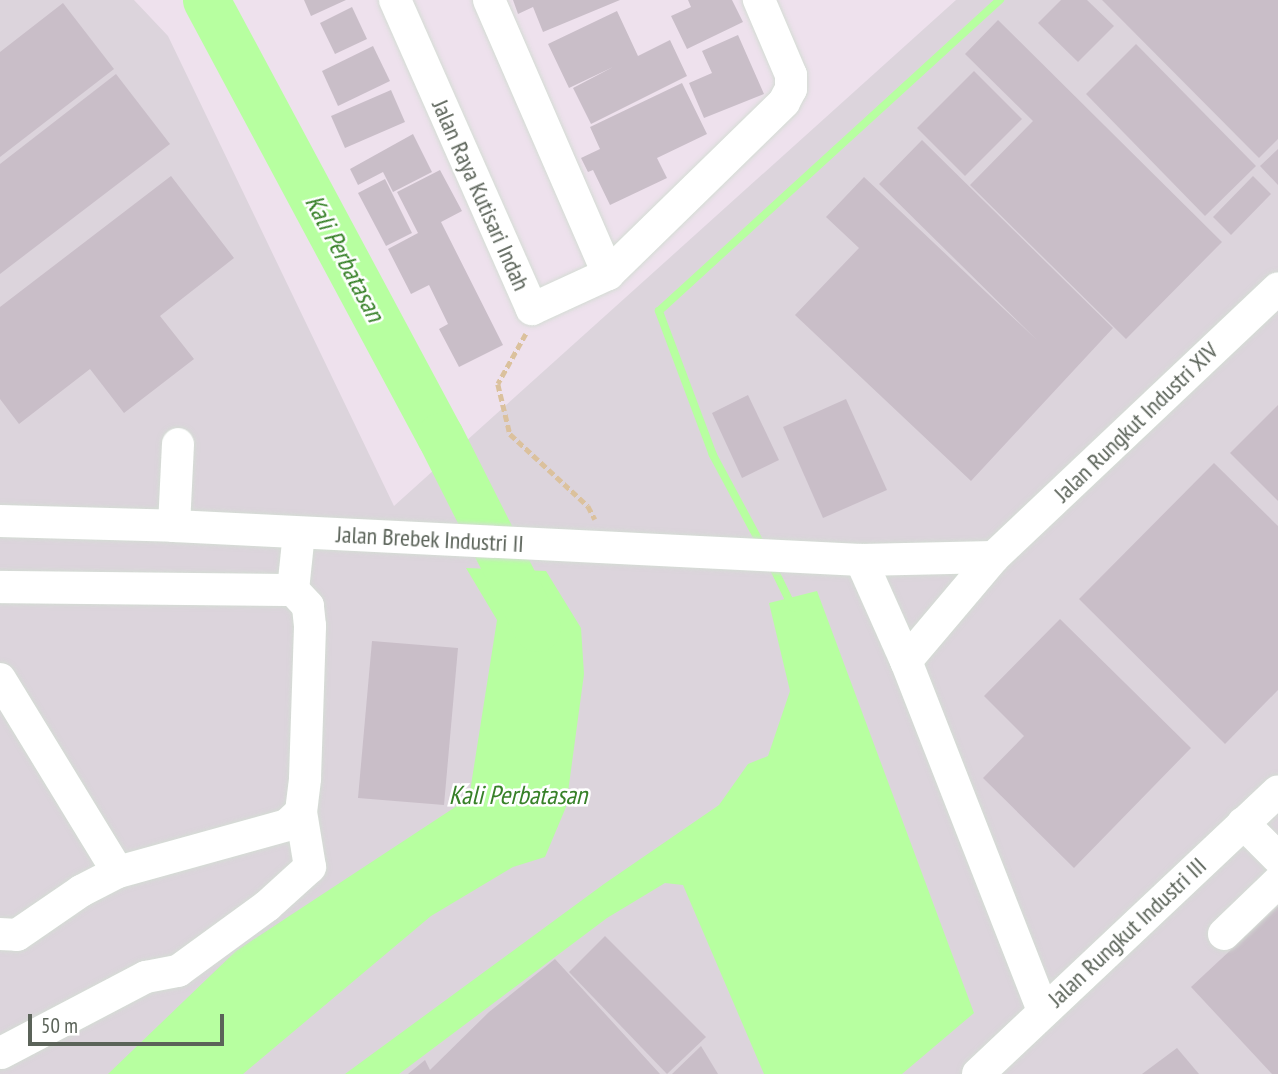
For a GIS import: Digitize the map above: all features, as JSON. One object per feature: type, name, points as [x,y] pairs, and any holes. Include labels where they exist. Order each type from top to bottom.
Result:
[{"type":"street","name":"Jalan Raya Kutisari Indah","points":[[395,0],[532,309],[608,274],[783,102],[792,89],[791,75],[760,0]]},
{"type":"street","points":[[489,0],[608,274]]},
{"type":"street","name":"Jalan Rungkut Industri XIV","points":[[906,661],[994,557],[1278,288]]},
{"type":"street","points":[[174,526],[178,444]]},
{"type":"street","name":"Jalan Brebek Industri II","points":[[0,521],[174,526],[861,559]]},
{"type":"street","points":[[293,590],[299,533]]},
{"type":"street","points":[[994,557],[861,559],[906,661],[1043,1010]]},
{"type":"street","points":[[0,587],[293,590],[308,606],[310,626],[305,778],[301,812],[310,867],[258,913],[178,971],[146,977],[1,1053]]},
{"type":"street","points":[[0,678],[118,872]]},
{"type":"street","name":"Jalan Rungkut Industri III","points":[[978,1074],[1278,791]]},
{"type":"street","points":[[0,933],[17,935],[81,891],[118,872],[287,825],[301,812]]},
{"type":"street","points":[[1244,823],[1278,858]]},
{"type":"street","points":[[1224,934],[1278,882]]},
{"type":"path","points":[[532,309],[530,327],[498,384],[510,434],[589,506],[610,548]]},
{"type":"shaded area","points":[[0,0],[134,0],[168,36],[394,506],[956,0],[1278,0],[1278,1074],[0,1074]]},
{"type":"water","name":"Kali Perbatasan","points":[[466,568],[546,571],[581,628],[584,674],[566,807],[545,857],[513,867],[431,916],[243,1074],[108,1074],[236,951],[469,798],[497,620]]},
{"type":"water","points":[[817,591],[974,1013],[902,1074],[764,1074],[683,885],[665,883],[607,918],[399,1074],[345,1074],[604,884],[719,805],[748,764],[768,756],[790,691],[769,603]]},
{"type":"building","points":[[304,0],[346,0],[311,16]]},
{"type":"building","points":[[513,0],[620,0],[543,32],[533,7],[518,14]]},
{"type":"building","points":[[688,0],[732,0],[743,22],[687,49],[671,16],[691,7]]},
{"type":"building","points":[[1061,0],[1087,0],[1114,26],[1078,62],[1038,23]]},
{"type":"building","points":[[1102,0],[1278,0],[1278,139],[1259,158]]},
{"type":"building","points":[[63,3],[114,69],[0,157],[0,52]]},
{"type":"building","points":[[352,7],[367,39],[335,54],[320,23]]},
{"type":"building","points":[[617,11],[638,56],[670,40],[687,76],[591,124],[573,88],[613,67],[569,88],[548,44]]},
{"type":"building","points":[[998,20],[1222,242],[1126,339],[970,185],[1033,121],[965,54]]},
{"type":"building","points":[[738,35],[764,94],[704,118],[689,83],[712,73],[702,51]]},
{"type":"building","points":[[1136,44],[1256,166],[1205,216],[1086,94]]},
{"type":"building","points":[[373,46],[390,81],[338,106],[322,71]]},
{"type":"building","points":[[974,71],[1022,119],[965,176],[917,128]]},
{"type":"building","points":[[116,74],[170,144],[0,274],[0,164]]},
{"type":"building","points":[[682,83],[707,134],[657,158],[667,178],[610,205],[593,170],[588,172],[581,158],[600,149],[590,127]]},
{"type":"building","points":[[391,90],[405,122],[345,148],[331,116]]},
{"type":"building","points":[[413,134],[432,172],[393,192],[383,172],[358,185],[350,169]]},
{"type":"building","points":[[922,140],[1113,328],[971,481],[795,315],[859,248],[826,217],[864,177],[1038,341],[879,184]]},
{"type":"building","points":[[1278,149],[1278,185],[1260,166]]},
{"type":"building","points":[[440,170],[462,211],[441,222],[503,345],[459,367],[439,329],[448,324],[429,285],[411,294],[388,249],[418,233],[397,192]]},
{"type":"building","points":[[171,176],[234,258],[160,316],[194,359],[124,413],[90,369],[19,424],[0,399],[0,307]]},
{"type":"building","points":[[1253,176],[1271,194],[1231,235],[1213,217]]},
{"type":"building","points":[[385,179],[412,233],[386,246],[358,193]]},
{"type":"building","points":[[748,395],[779,460],[742,478],[712,413]]},
{"type":"building","points":[[846,399],[887,490],[823,518],[783,427]]},
{"type":"building","points":[[1278,405],[1278,501],[1230,453]]},
{"type":"building","points":[[1214,463],[1278,526],[1278,690],[1225,744],[1079,599]]},
{"type":"building","points":[[1060,619],[1191,748],[1074,868],[983,778],[1024,736],[984,696]]},
{"type":"building","points":[[372,641],[458,648],[444,805],[358,798]]},
{"type":"building","points":[[1278,906],[1278,1074],[1272,1074],[1191,987]]},
{"type":"building","points":[[605,936],[706,1037],[667,1074],[569,972]]},
{"type":"building","points":[[555,959],[660,1074],[408,1074],[425,1060],[430,1070],[489,1012]]},
{"type":"building","points":[[701,1046],[718,1074],[672,1074]]},
{"type":"building","points":[[1177,1048],[1199,1074],[1142,1074]]},
{"type":"waterway","name":"Kali Perbatasan","points":[[206,0],[440,436],[537,628]]},
{"type":"waterway","points":[[763,548],[713,455],[659,311],[1000,0]]},
{"type":"waterway","points":[[771,563],[793,608]]}]
